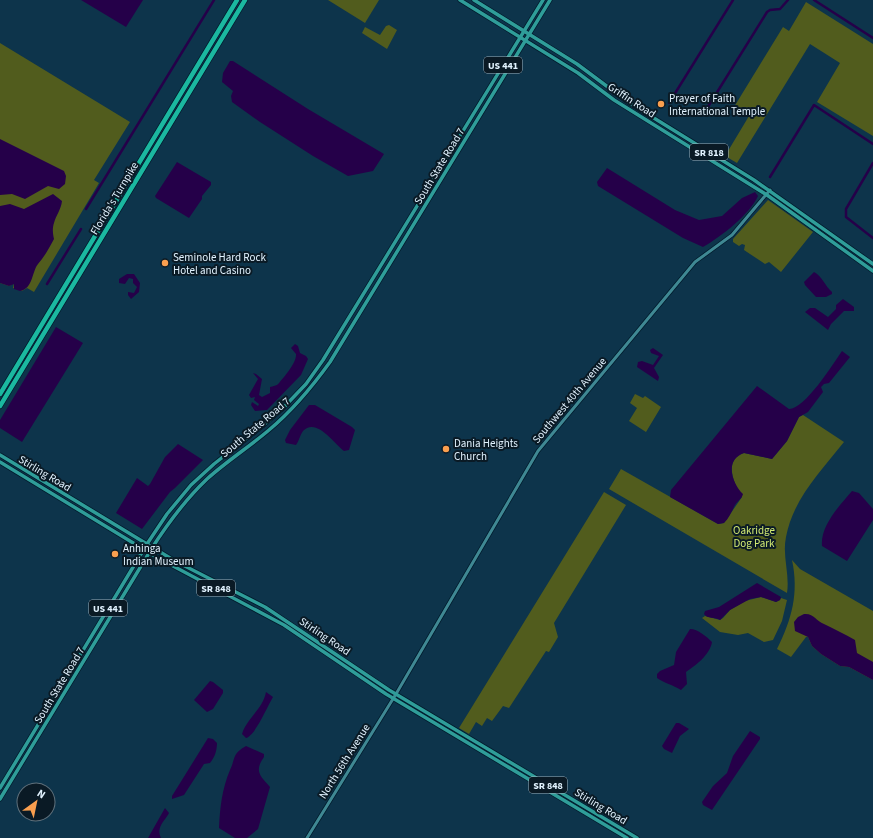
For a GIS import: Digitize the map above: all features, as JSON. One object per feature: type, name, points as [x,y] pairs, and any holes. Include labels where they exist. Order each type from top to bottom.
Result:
[{"type":"highway","name":"Florida's Turnpike","points":[[0,394],[236,0]]},
{"type":"highway","name":"Florida's Turnpike","points":[[0,406],[245,0]]},
{"type":"main road","name":"Griffin Road","points":[[460,0],[578,73],[619,103],[766,195],[873,271]]},
{"type":"main road","name":"Griffin Road","points":[[474,0],[585,70],[628,102],[770,190],[873,264]]},
{"type":"main road","name":"South State Road 7","points":[[0,788],[102,617],[167,514],[191,486],[214,464],[276,414],[314,372],[331,349],[543,0]]},
{"type":"main road","name":"South State Road 7","points":[[0,799],[152,548],[177,512],[199,487],[281,420],[320,376],[550,0]]},
{"type":"main road","points":[[473,115],[472,121],[474,126]]},
{"type":"main road","points":[[468,123],[470,133]]},
{"type":"main road","name":"Stirling Road","points":[[0,455],[152,548],[218,582],[285,620],[396,694],[637,838]]},
{"type":"main road","name":"Stirling Road","points":[[0,462],[143,550],[284,625],[431,722],[627,838]]},
{"type":"main road","points":[[209,584],[211,582],[218,582]]},
{"type":"main road","points":[[102,617],[104,627]]},
{"type":"main road","points":[[73,667],[75,668],[76,674]]},
{"type":"main road","points":[[46,713],[47,721]]},
{"type":"main road","points":[[431,722],[441,720]]},
{"type":"street","name":"Southwest 40th Avenue","points":[[396,694],[544,443],[695,262],[732,235],[770,190]]},
{"type":"street","name":"North 56th Avenue","points":[[307,838],[396,694]]},
{"type":"green space","points":[[328,0],[379,0],[365,23]]},
{"type":"green space","points":[[806,2],[873,44],[873,136],[817,102],[840,63],[810,44],[737,163],[725,156],[749,116],[734,107],[783,27],[789,31]]},
{"type":"green space","points":[[389,25],[397,30],[387,49],[362,33],[365,27],[380,35],[386,26]]},
{"type":"green space","points":[[0,43],[130,122],[94,180],[99,183],[34,292],[27,288],[22,291],[13,288],[14,283],[9,286],[0,283]]},
{"type":"green space","points":[[768,200],[813,232],[781,272],[769,262],[765,264],[744,250],[745,245],[742,244],[739,246],[733,242],[733,239]]},
{"type":"green space","points":[[635,394],[643,398],[645,396],[661,407],[646,432],[629,421],[637,408],[630,403]]},
{"type":"green space","name":"Oakridge Dog Park","points":[[803,415],[844,442],[817,475],[801,498],[790,523],[785,544],[788,579],[787,593],[609,489],[621,469],[718,524],[724,523],[742,497],[736,486],[732,473],[734,461],[738,456],[744,453],[772,459],[787,441],[799,417]]},
{"type":"green space","points":[[604,492],[626,505],[554,623],[558,637],[549,652],[546,651],[509,708],[503,706],[492,721],[487,718],[482,726],[476,722],[469,734],[459,728]]},
{"type":"green space","points":[[792,560],[800,569],[873,611],[873,680],[849,667],[840,666],[821,654],[812,646],[808,637],[806,637],[791,657],[777,649],[787,627],[793,606],[795,584]]},
{"type":"green space","points":[[761,597],[776,602],[781,598],[787,600],[782,621],[773,640],[764,642],[748,633],[738,635],[720,632],[702,618],[705,616],[720,620],[730,610],[745,601]]},
{"type":"shaded area","points":[[81,0],[143,0],[126,27]]},
{"type":"shaded area","points":[[230,61],[233,61],[308,109],[384,154],[373,171],[348,176],[313,156],[232,102],[231,96],[233,91],[222,82],[223,73]]},
{"type":"shaded area","points":[[0,139],[64,171],[66,176],[65,184],[59,189],[48,186],[25,199],[12,194],[0,195]]},
{"type":"shaded area","points":[[177,162],[211,182],[211,185],[202,196],[202,199],[189,218],[155,196]]},
{"type":"shaded area","points":[[607,168],[675,210],[699,220],[722,216],[742,198],[755,192],[758,196],[749,210],[742,217],[718,237],[703,247],[683,238],[598,186],[597,182]]},
{"type":"shaded area","points":[[53,194],[62,201],[53,225],[54,239],[36,267],[30,283],[24,290],[20,291],[14,289],[14,284],[9,286],[0,283],[0,206],[10,204],[24,209]]},
{"type":"shaded area","points":[[814,272],[832,292],[832,294],[826,297],[816,297],[805,285],[804,282]]},
{"type":"shaded area","points":[[127,274],[134,274],[140,283],[139,292],[131,299],[128,292],[134,293],[137,287],[133,283],[133,279],[129,278],[125,284],[119,283],[119,279]]},
{"type":"shaded area","points":[[843,299],[854,307],[854,311],[844,311],[831,324],[828,330],[805,312],[810,308],[815,308],[828,317],[836,309],[836,305]]},
{"type":"shaded area","points":[[56,327],[83,343],[22,442],[0,428],[0,420]]},
{"type":"shaded area","points":[[295,344],[298,346],[300,353],[308,359],[301,375],[267,410],[255,411],[251,405],[252,402],[258,406],[259,404],[254,400],[255,397],[251,398],[249,395],[258,379],[253,373],[262,379],[259,395],[262,397],[270,393],[270,387],[278,384],[290,369],[296,357],[296,354],[291,348]]},
{"type":"shaded area","points":[[653,348],[663,355],[654,368],[659,377],[658,381],[637,367],[638,362],[642,361],[653,365],[659,356],[651,353],[650,350]]},
{"type":"shaded area","points":[[842,351],[850,357],[829,383],[824,384],[821,387],[823,392],[808,412],[799,417],[787,441],[772,459],[744,453],[738,456],[734,461],[732,466],[733,478],[743,494],[724,523],[718,524],[670,497],[671,490],[757,386],[789,409],[796,407],[803,402],[818,385]]},
{"type":"shaded area","points":[[309,405],[315,405],[355,430],[349,450],[344,451],[325,433],[313,427],[303,431],[296,445],[286,443],[285,440],[290,430]]},
{"type":"shaded area","points":[[178,444],[203,460],[170,492],[142,529],[116,513],[137,478],[148,486],[165,457]]},
{"type":"shaded area","points":[[852,491],[859,493],[873,509],[873,520],[847,561],[822,546],[822,538],[827,524],[832,516]]},
{"type":"shaded area","points":[[757,583],[781,597],[780,600],[776,602],[761,597],[750,599],[730,610],[720,620],[705,616],[705,611],[719,607]]},
{"type":"shaded area","points":[[804,614],[813,616],[821,623],[855,640],[857,653],[873,662],[873,680],[849,667],[840,666],[821,654],[812,646],[808,637],[795,631],[794,622],[798,617]]},
{"type":"shaded area","points":[[690,629],[699,632],[712,642],[711,647],[705,656],[686,672],[687,684],[681,690],[657,678],[657,674],[660,671],[674,665],[676,652]]},
{"type":"shaded area","points":[[210,681],[223,690],[223,693],[213,709],[207,712],[194,700]]},
{"type":"shaded area","points":[[266,692],[273,697],[257,727],[246,738],[242,734],[244,728],[262,703]]},
{"type":"shaded area","points":[[676,723],[679,723],[689,729],[680,736],[672,753],[664,749],[662,746]]},
{"type":"shaded area","points":[[750,731],[760,737],[760,739],[712,810],[703,805],[702,802],[713,786],[727,773],[733,756]]},
{"type":"shaded area","points":[[208,738],[213,739],[217,743],[213,758],[210,763],[204,764],[184,795],[172,799],[172,796]]},
{"type":"shaded area","points":[[246,746],[264,754],[259,770],[261,776],[270,787],[258,829],[247,838],[235,838],[219,828],[221,805],[225,784],[235,756],[238,751]]},
{"type":"shaded area","points":[[165,808],[169,813],[159,831],[161,838],[148,838]]},
{"type":"waterway","points":[[86,209],[214,0]]},
{"type":"waterway","points":[[669,103],[733,0]]},
{"type":"waterway","points":[[706,110],[767,12],[770,10],[780,9],[788,0]]},
{"type":"waterway","points":[[814,0],[873,38]]},
{"type":"waterway","points":[[770,177],[814,105],[873,144]]},
{"type":"waterway","points":[[873,163],[846,209],[846,217],[873,238]]},
{"type":"waterway","points":[[47,284],[81,229]]},
{"type":"place","name":"Prayer of Faith International Temple","points":[[661,104]]},
{"type":"place","name":"Seminole Hard Rock Hotel and Casino","points":[[165,263]]},
{"type":"place","name":"Dania Heights Church","points":[[446,449]]},
{"type":"place","name":"Anhinga Indian Museum","points":[[115,554]]}]
